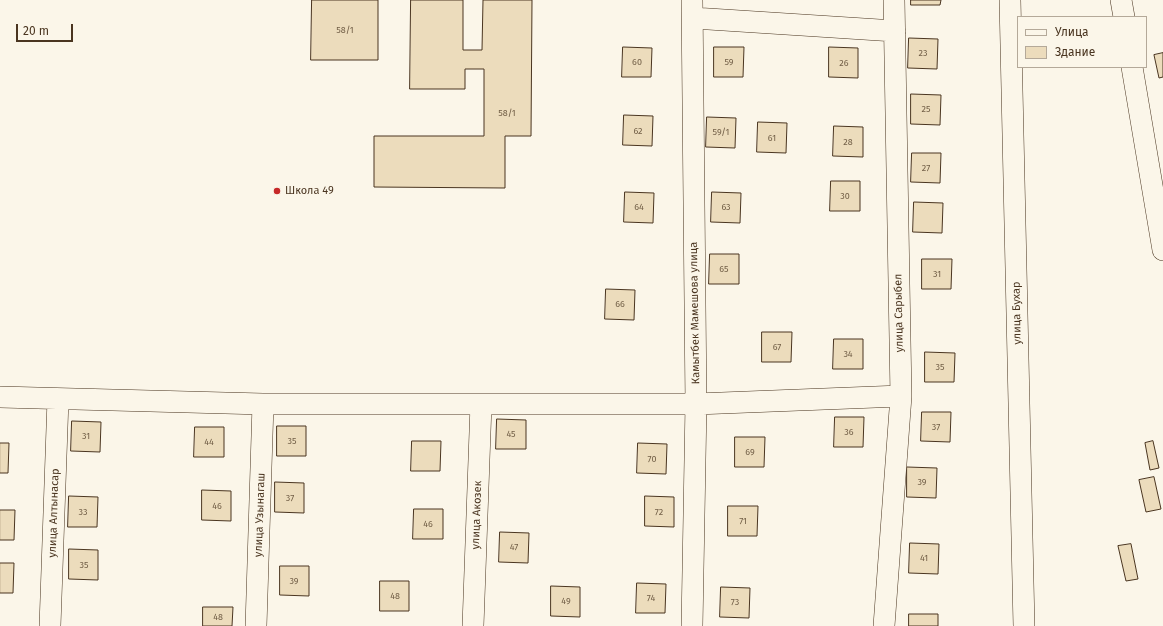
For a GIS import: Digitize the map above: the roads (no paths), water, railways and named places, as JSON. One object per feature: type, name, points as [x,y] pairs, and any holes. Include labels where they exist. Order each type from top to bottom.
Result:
[{"type":"street","name":"улица Сарыбел","points":[[884,626],[901,396],[894,0]]},
{"type":"street","name":"улица Бухар","points":[[1010,0],[1024,626]]},
{"type":"street","points":[[1121,0],[1124,16]]},
{"type":"street","points":[[693,9],[895,31]]},
{"type":"street","name":"Камытбек Мамешова улица","points":[[692,626],[696,404],[693,9]]},
{"type":"street","points":[[1132,68],[1163,250]]},
{"type":"street","points":[[0,397],[263,404],[696,404],[901,396]]},
{"type":"street","name":"улица Алтынасар","points":[[50,626],[58,399]]},
{"type":"street","name":"улица Узынагаш","points":[[256,626],[263,404]]},
{"type":"street","name":"улица Акозек","points":[[473,626],[481,404]]},
{"type":"place","name":"Школа 49","points":[[277,191]]}]
